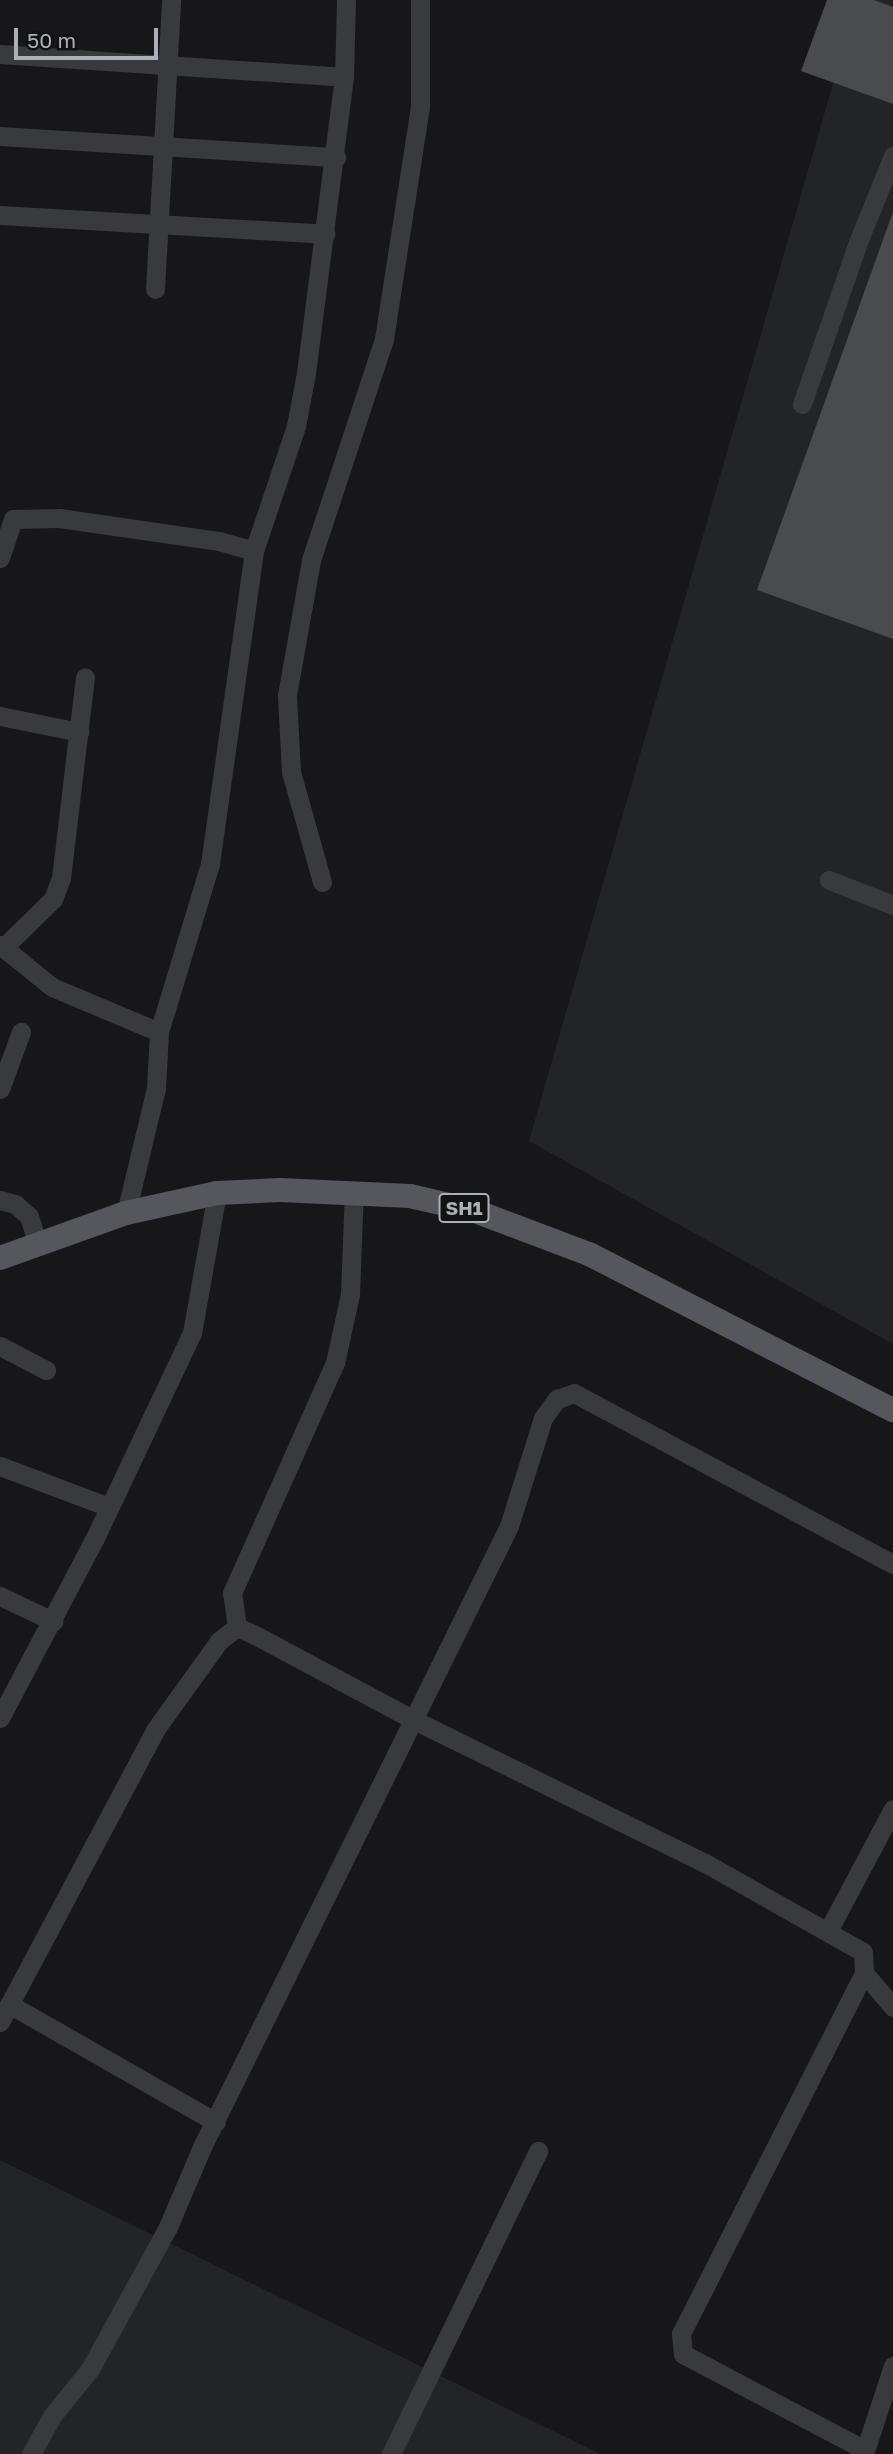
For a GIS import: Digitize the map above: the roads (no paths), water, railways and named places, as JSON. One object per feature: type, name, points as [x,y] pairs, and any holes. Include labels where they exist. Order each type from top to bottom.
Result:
[{"type":"main road","name":"SH1","points":[[0,1258],[126,1213],[217,1193],[354,1192],[410,1196],[475,1211],[576,1249],[893,1410]]},
{"type":"street","points":[[155,289],[162,224],[162,145],[171,0]]},
{"type":"street","points":[[126,1213],[156,1088],[159,1032],[210,864],[254,551],[296,426],[336,157],[344,77],[345,0]]},
{"type":"street","points":[[322,882],[291,772],[288,695],[311,560],[384,339],[420,107],[420,0]]},
{"type":"street","points":[[0,54],[344,77]]},
{"type":"street","points":[[0,136],[336,157]]},
{"type":"street","points":[[802,404],[893,156]]},
{"type":"street","points":[[0,215],[325,234]]},
{"type":"street","points":[[0,558],[6,516],[59,518],[219,541],[254,551]]},
{"type":"street","points":[[85,677],[61,878],[53,899],[2,946],[52,987],[159,1032]]},
{"type":"street","points":[[0,716],[79,732]]},
{"type":"street","points":[[829,880],[893,905]]},
{"type":"street","points":[[0,1089],[21,1032]]},
{"type":"street","points":[[237,1627],[232,1593],[335,1363],[350,1294],[354,1192]]},
{"type":"street","points":[[0,1718],[53,1621],[192,1334],[217,1193]]},
{"type":"street","points":[[0,1200],[29,1216],[37,1243]]},
{"type":"street","points":[[0,1346],[46,1370]]},
{"type":"street","points":[[31,2454],[52,2416],[90,2369],[135,2291],[509,1526],[543,1418],[557,1399],[574,1393],[893,1564]]},
{"type":"street","points":[[0,1466],[109,1507]]},
{"type":"street","points":[[0,1596],[53,1621]]},
{"type":"street","points":[[237,1627],[414,1720],[705,1863],[863,1952],[864,1973],[681,2333],[683,2354],[865,2452],[893,2366]]},
{"type":"street","points":[[0,2022],[155,1730],[219,1641],[237,1627]]},
{"type":"street","points":[[828,1931],[893,1809]]},
{"type":"street","points":[[864,1973],[893,2007]]},
{"type":"street","points":[[9,2004],[216,2122]]},
{"type":"street","points":[[391,2454],[538,2151]]}]
